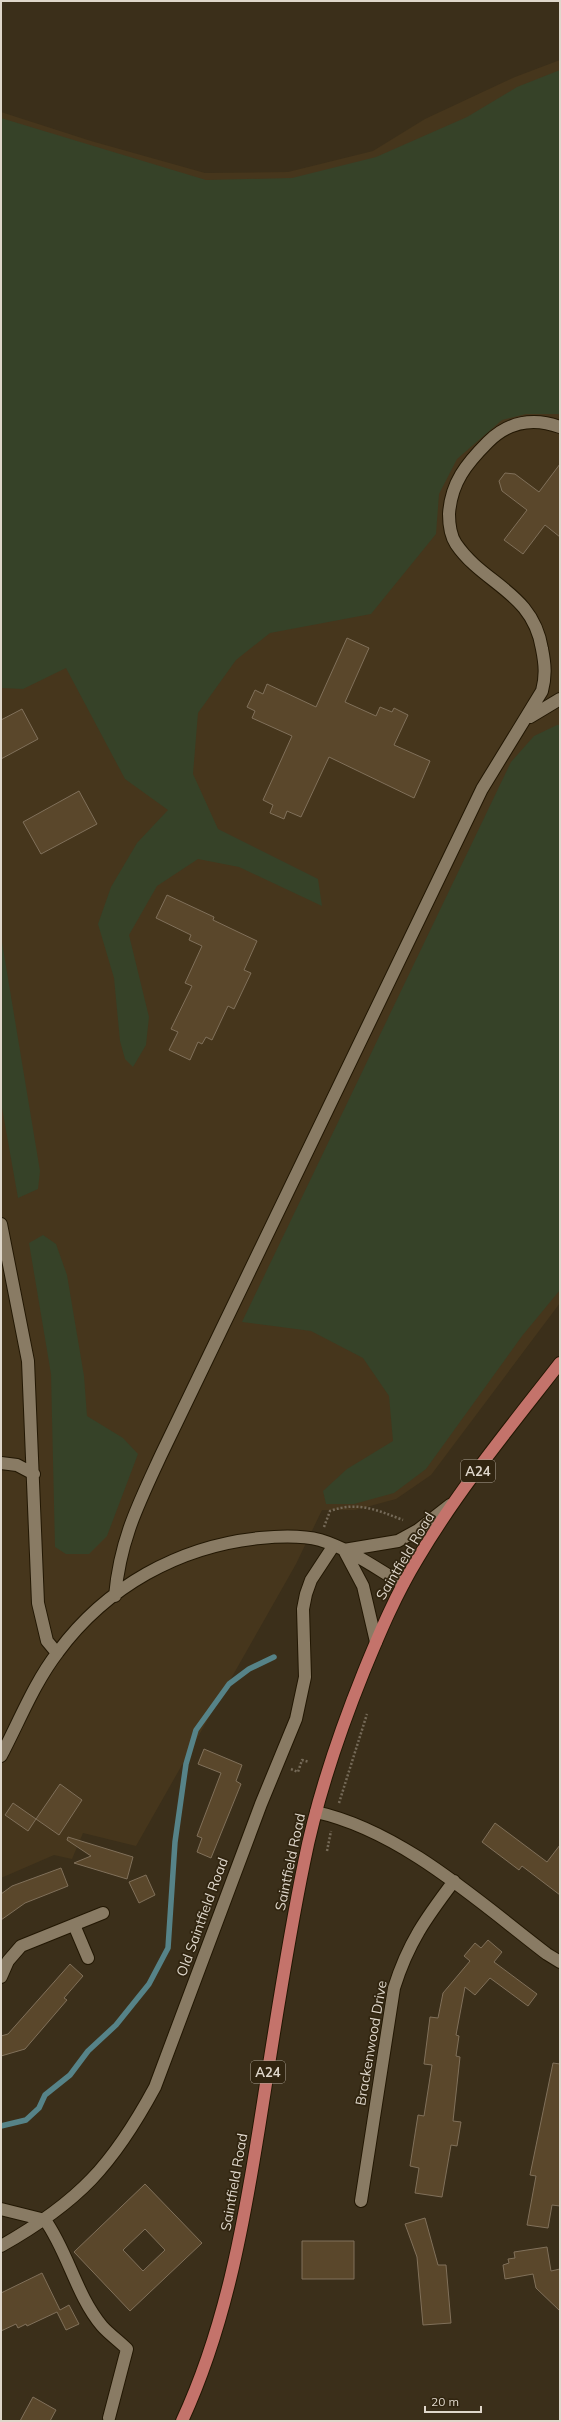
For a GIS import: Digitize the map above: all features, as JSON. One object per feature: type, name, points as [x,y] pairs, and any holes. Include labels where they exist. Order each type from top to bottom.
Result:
[{"type":"highway","name":"Saintfield Road","points":[[182,2421],[210,2351],[231,2279],[247,2206],[290,1933],[316,1812],[345,1719],[376,1642],[403,1584],[418,1557],[457,1500],[560,1364]]},
{"type":"street","points":[[115,1596],[118,1566],[128,1528],[161,1455],[482,789],[520,726],[534,708],[542,691],[546,677],[538,629],[517,598],[477,566],[456,543],[450,532],[450,500],[455,483],[463,468],[492,438],[505,429],[520,423],[535,421],[560,427]]},
{"type":"street","points":[[520,726],[539,710],[560,699]]},
{"type":"street","points":[[1,1224],[28,1361],[34,1474],[38,1603],[47,1641],[57,1653]]},
{"type":"street","points":[[1,1463],[17,1465],[34,1474]]},
{"type":"street","points":[[339,1548],[398,1541],[418,1530],[457,1500]]},
{"type":"street","points":[[1,1756],[57,1653],[100,1607],[158,1566],[191,1552],[245,1540],[278,1536],[305,1537],[319,1540],[339,1548],[403,1584]]},
{"type":"street","points":[[339,1548],[363,1586],[376,1642]]},
{"type":"street","name":"Old Saintfield Road","points":[[1,2246],[45,2220],[80,2192],[111,2159],[133,2128],[155,2087],[261,1804],[296,1719],[305,1677],[303,1609],[306,1594],[311,1580],[339,1548]]},
{"type":"street","points":[[316,1812],[335,1816],[406,1850],[454,1881],[547,1954],[560,1962]]},
{"type":"street","name":"Brackenwood Drive","points":[[361,2201],[394,1988],[403,1960],[415,1934],[454,1881]]},
{"type":"street","points":[[1,1977],[8,1961],[21,1946],[103,1913]]},
{"type":"street","points":[[74,1925],[88,1958]]},
{"type":"street","points":[[1,2209],[45,2220],[56,2236],[71,2271],[88,2304],[102,2326],[127,2349],[110,2418]]},
{"type":"path","points":[[319,1540],[330,1511],[345,1506],[373,1508],[404,1520]]},
{"type":"path","points":[[327,1851],[335,1816],[367,1714]]},
{"type":"path","points":[[302,1760],[309,1762]]},
{"type":"shaded area","points":[[560,60],[560,1303],[431,1475],[396,1499],[355,1510],[322,1510],[296,1564],[136,1846],[83,1833],[72,1859],[54,1855],[1,1878],[1,112],[91,141],[205,173],[288,172],[373,151],[425,119],[515,77]]},
{"type":"green space","points":[[560,70],[560,414],[526,414],[502,420],[457,459],[439,494],[436,534],[371,614],[270,633],[236,660],[198,713],[193,774],[218,829],[318,879],[322,906],[239,867],[198,859],[157,886],[129,935],[149,1017],[146,1045],[133,1067],[125,1059],[120,1041],[114,978],[98,924],[111,887],[137,843],[168,810],[125,779],[66,668],[23,689],[1,688],[1,118],[206,180],[292,178],[376,157],[467,117],[517,87]]},
{"type":"green space","points":[[560,725],[560,1290],[522,1336],[426,1469],[394,1493],[354,1504],[326,1504],[323,1491],[347,1469],[393,1441],[389,1396],[363,1358],[311,1331],[242,1322],[511,762],[534,736]]},
{"type":"green space","points":[[1,936],[40,1171],[38,1189],[18,1198],[1,1102]]},
{"type":"green space","points":[[43,1235],[56,1244],[67,1275],[84,1376],[87,1416],[123,1438],[138,1454],[107,1536],[89,1554],[66,1554],[55,1547],[51,1374],[29,1243]]},
{"type":"building","points":[[560,464],[560,537],[545,525],[523,554],[504,540],[527,510],[502,491],[499,481],[505,473],[515,474],[539,492]]},
{"type":"building","points":[[347,638],[369,648],[345,702],[376,716],[380,707],[392,712],[394,708],[408,715],[394,745],[430,761],[414,798],[329,757],[301,817],[287,811],[284,819],[270,813],[273,805],[263,800],[292,736],[252,718],[255,711],[247,707],[255,690],[263,694],[267,684],[316,707]]},
{"type":"building","points":[[22,709],[38,739],[1,759],[1,720]]},
{"type":"building","points":[[79,791],[97,824],[41,854],[23,822]]},
{"type":"building","points":[[167,895],[214,917],[213,920],[257,941],[244,970],[251,973],[234,1009],[228,1006],[212,1040],[206,1037],[202,1044],[198,1042],[190,1060],[169,1050],[178,1032],[171,1029],[192,986],[185,983],[202,946],[189,940],[191,935],[156,918]]},
{"type":"building","points":[[204,1749],[242,1765],[236,1781],[241,1784],[211,1858],[197,1852],[202,1838],[197,1836],[221,1773],[198,1764]]},
{"type":"building","points":[[60,1784],[82,1800],[59,1835],[36,1819]]},
{"type":"building","points":[[13,1803],[36,1819],[28,1831],[5,1815]]},
{"type":"building","points":[[495,1823],[547,1862],[560,1845],[560,1895],[522,1866],[519,1870],[482,1842]]},
{"type":"building","points":[[68,1837],[133,1857],[127,1879],[74,1863],[91,1856],[67,1840]]},
{"type":"building","points":[[61,1868],[68,1886],[25,1903],[1,1920],[1,1894],[12,1886]]},
{"type":"building","points":[[146,1875],[155,1895],[139,1903],[129,1882]]},
{"type":"building","points":[[488,1940],[502,1952],[494,1962],[537,1994],[528,2006],[490,1978],[475,1995],[465,1987],[456,2035],[459,2036],[456,2056],[460,2057],[453,2121],[461,2122],[457,2146],[451,2145],[442,2197],[415,2193],[419,2168],[410,2166],[418,2115],[424,2116],[432,2065],[424,2064],[430,2017],[438,2018],[443,1993],[470,1961],[464,1956],[475,1943],[481,1948]]},
{"type":"building","points":[[70,1964],[83,1976],[64,1998],[67,2000],[25,2049],[1,2056],[1,2036],[8,2034]]},
{"type":"building","points":[[553,2063],[560,2064],[560,2206],[552,2205],[548,2228],[527,2225],[536,2176],[530,2175]]},
{"type":"building","points":[[145,2184],[202,2243],[130,2311],[74,2252]],"holes":[[[145,2229],[165,2250],[143,2271],[123,2250]]]},
{"type":"building","points":[[425,2218],[438,2265],[446,2265],[451,2323],[423,2325],[417,2257],[405,2224]]},
{"type":"building","points":[[302,2241],[354,2241],[354,2279],[302,2279]]},
{"type":"building","points":[[547,2247],[551,2271],[560,2269],[560,2311],[536,2288],[533,2274],[505,2279],[503,2265],[509,2263],[508,2259],[515,2258],[514,2252]]},
{"type":"building","points":[[42,2273],[60,2310],[69,2305],[79,2324],[66,2330],[57,2312],[27,2326],[26,2324],[18,2328],[16,2324],[1,2331],[1,2293]]},
{"type":"building","points":[[33,2397],[56,2410],[50,2421],[20,2421]]},
{"type":"waterway","points":[[1,2126],[26,2120],[39,2108],[45,2095],[70,2075],[88,2051],[116,2025],[149,1984],[168,1948],[175,1842],[186,1764],[196,1730],[229,1684],[249,1669],[274,1657]]}]
